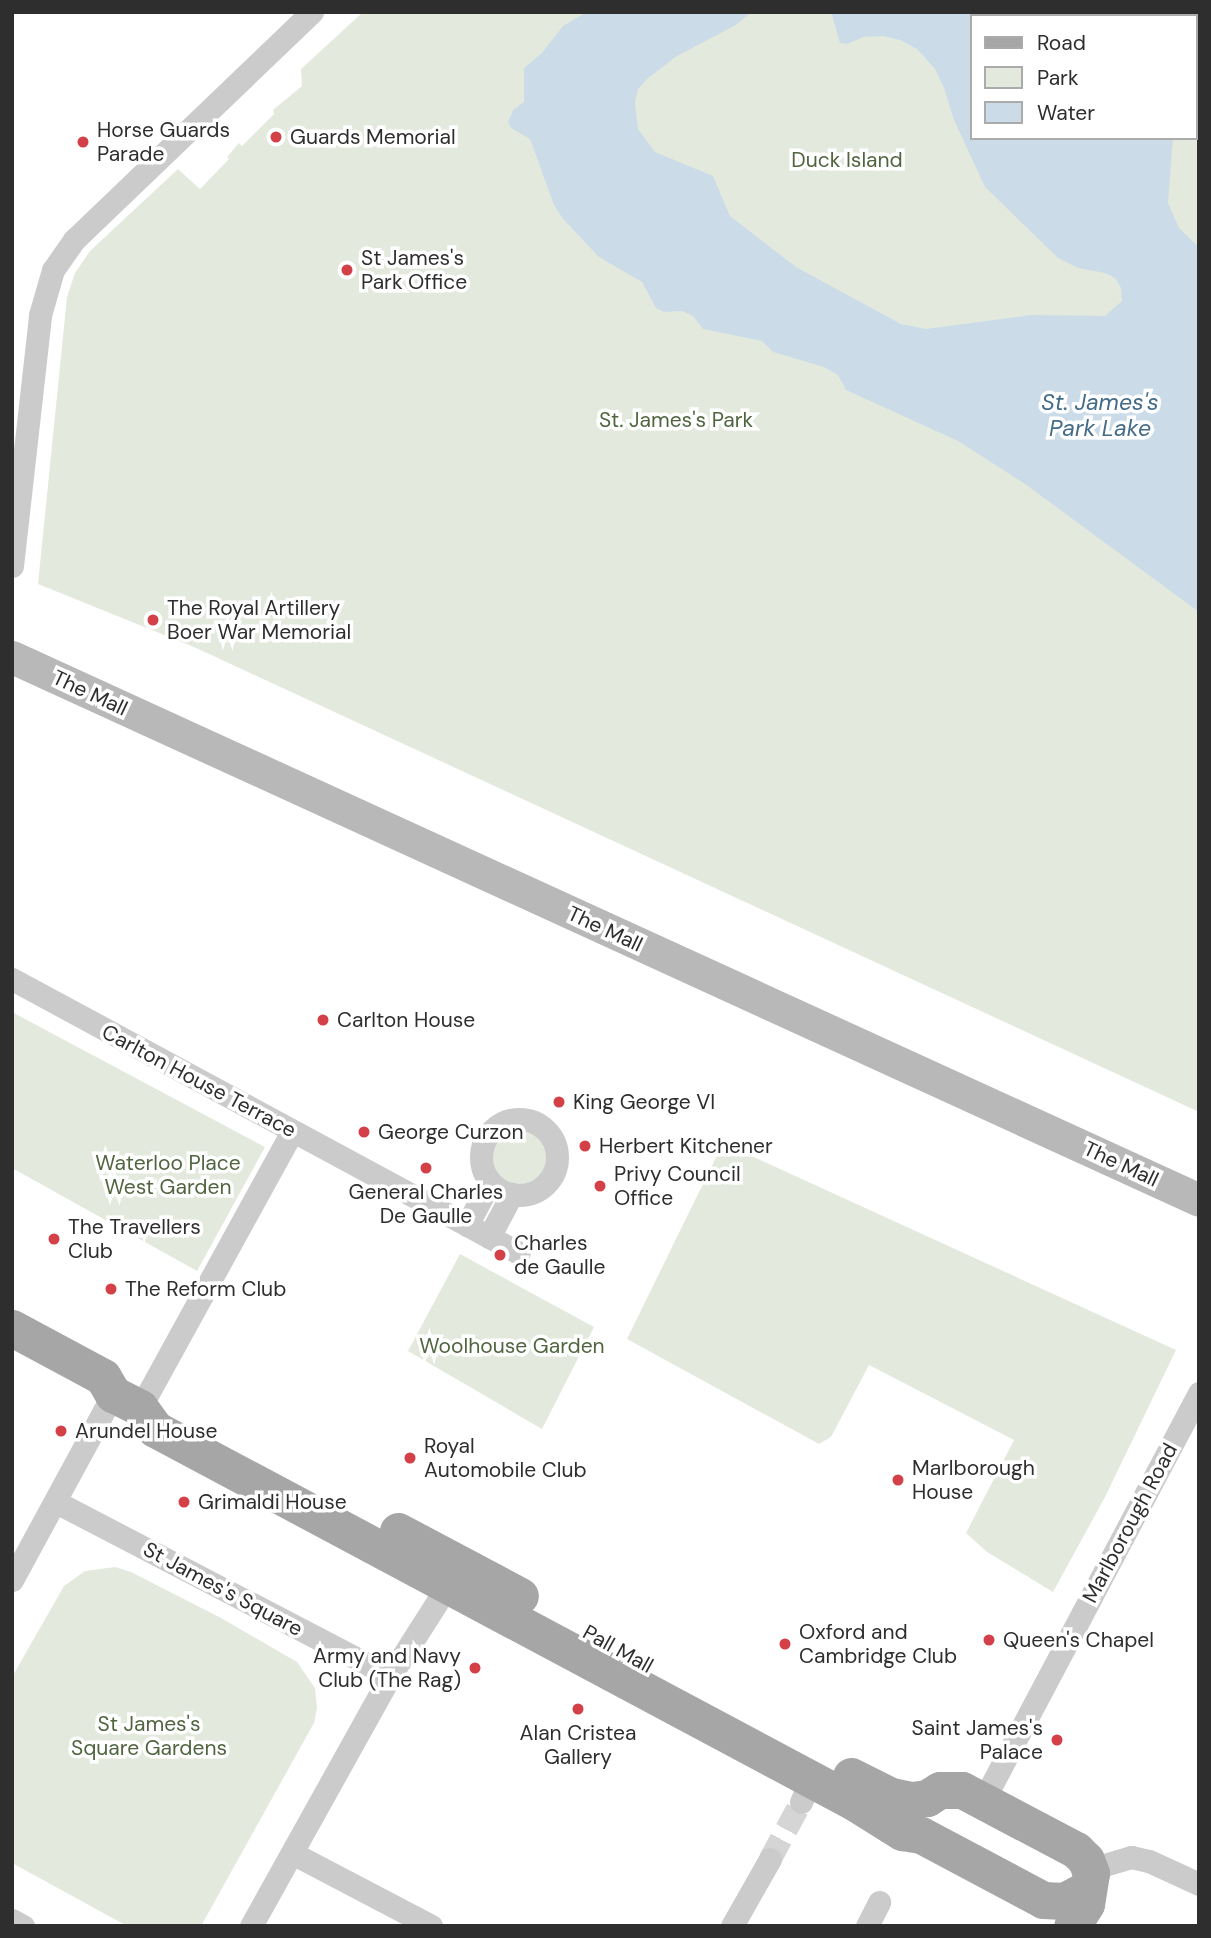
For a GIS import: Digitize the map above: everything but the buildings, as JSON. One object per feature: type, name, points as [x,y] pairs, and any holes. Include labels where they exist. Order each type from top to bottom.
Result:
[{"type":"main road","name":"Pall Mall","points":[[12,1328],[103,1377],[155,1429],[454,1575],[891,1797],[911,1800],[927,1798],[940,1790],[962,1790],[1076,1850],[1089,1878]]},
{"type":"main road","points":[[12,1353],[96,1397],[127,1401]]},
{"type":"main road","name":"Pall Mall","points":[[454,1575],[806,1791],[902,1832],[920,1835],[1042,1913]]},
{"type":"main road","points":[[920,1835],[920,1810],[927,1798]]},
{"type":"main road","points":[[1042,1913],[1064,1901],[1089,1878]]},
{"type":"main road","points":[[1072,1926],[1086,1904],[1089,1878]]},
{"type":"street","points":[[12,566],[40,314],[52,270],[74,240],[312,12]]},
{"type":"street","name":"The Mall","points":[[12,657],[1199,1200]]},
{"type":"street","name":"Carlton House Terrace","points":[[12,979],[519,1253]]},
{"type":"street","points":[[520,1118],[543,1126],[557,1149],[554,1173],[536,1191],[512,1194],[490,1182],[481,1158],[488,1135],[497,1125],[520,1118]]},
{"type":"street","points":[[12,1580],[57,1502],[127,1401],[292,1131]]},
{"type":"street","points":[[467,1225],[490,1182]]},
{"type":"street","points":[[489,1237],[512,1194]]},
{"type":"street","name":"Marlborough Road","points":[[983,1801],[1199,1394]]},
{"type":"street","name":"St James's Square","points":[[57,1502],[390,1676]]},
{"type":"street","points":[[251,1926],[294,1854],[390,1676],[454,1575]]},
{"type":"street","points":[[294,1854],[431,1926]]},
{"type":"street","points":[[1089,1878],[1130,1857],[1149,1861],[1199,1884]]},
{"type":"street","points":[[732,1926],[770,1859]]},
{"type":"street","points":[[867,1926],[879,1902]]},
{"type":"street","points":[[12,1920],[23,1926]]},
{"type":"green space","name":"St. James's Park","points":[[363,12],[1199,12],[1199,1112],[194,647],[38,584],[67,297],[75,273],[90,251],[178,169],[200,189],[229,159],[227,157],[239,143],[242,146],[274,114],[273,110],[302,86],[301,69]]},
{"type":"green space","name":"Waterloo Place West Garden","points":[[12,1012],[265,1147],[197,1271],[12,1168]]},
{"type":"green space","points":[[519,1127],[540,1136],[549,1157],[540,1178],[519,1187],[498,1178],[489,1157],[498,1136]]},
{"type":"green space","points":[[723,1143],[1176,1350],[1105,1497],[1053,1592],[987,1552],[966,1533],[1014,1440],[869,1365],[831,1437],[819,1444],[627,1339]]},
{"type":"green space","name":"Woolhouse Garden","points":[[460,1254],[594,1327],[542,1429],[408,1351]]},
{"type":"green space","name":"St James's Square Gardens","points":[[115,1567],[131,1572],[221,1618],[297,1662],[315,1688],[317,1708],[314,1723],[201,1926],[127,1926],[12,1863],[12,1677],[64,1586],[85,1571]]},
{"type":"water","name":"St. James's Park Lake","points":[[587,12],[751,12],[736,25],[677,56],[647,79],[638,89],[635,102],[638,129],[655,152],[713,176],[730,216],[796,267],[901,324],[926,329],[1032,315],[1105,316],[1122,301],[1121,288],[1115,278],[1105,273],[1078,268],[1058,258],[985,187],[954,120],[935,69],[917,49],[900,40],[883,36],[864,37],[847,44],[840,43],[831,12],[1109,12],[1110,14],[970,14],[970,140],[1173,140],[1168,203],[1179,228],[1199,247],[1199,612],[1025,484],[958,441],[846,390],[838,375],[824,367],[773,352],[762,341],[703,329],[693,316],[682,311],[664,312],[656,308],[642,282],[599,257],[563,219],[554,205],[530,139],[511,128],[508,122],[513,110],[524,102],[524,68],[541,54],[563,26]]},
{"type":"tunnel","points":[[770,1859],[801,1802]]},
{"type":"place","name":"Guards Memorial","points":[[276,137]]},
{"type":"place","name":"Horse Guards Parade","points":[[83,142]]},
{"type":"place","name":"St James's Park Office","points":[[347,270]]},
{"type":"place","name":"The Royal Artillery Boer War Memorial","points":[[153,620]]},
{"type":"place","name":"Carlton House","points":[[323,1020]]},
{"type":"place","name":"King George VI","points":[[559,1102]]},
{"type":"place","name":"George Curzon","points":[[364,1132]]},
{"type":"place","name":"Herbert Kitchener","points":[[585,1146]]},
{"type":"place","name":"General Charles De Gaulle","points":[[426,1168]]},
{"type":"place","name":"Privy Council Office","points":[[600,1186]]},
{"type":"place","name":"The Travellers Club","points":[[54,1239]]},
{"type":"place","name":"Charles de Gaulle","points":[[500,1255]]},
{"type":"place","name":"The Reform Club","points":[[111,1289]]},
{"type":"place","name":"Arundel House","points":[[61,1431]]},
{"type":"place","name":"Royal Automobile Club","points":[[410,1458]]},
{"type":"place","name":"Marlborough House","points":[[898,1480]]},
{"type":"place","name":"Grimaldi House","points":[[184,1502]]},
{"type":"place","name":"Queen's Chapel","points":[[989,1640]]},
{"type":"place","name":"Oxford and Cambridge Club","points":[[785,1644]]},
{"type":"place","name":"Army and Navy Club (The Rag)","points":[[475,1668]]},
{"type":"place","name":"Alan Cristea Gallery","points":[[578,1709]]},
{"type":"place","name":"Saint James's Palace","points":[[1057,1740]]},
{"type":"park label","name":"Duck Island","points":[[847,160]]}]
